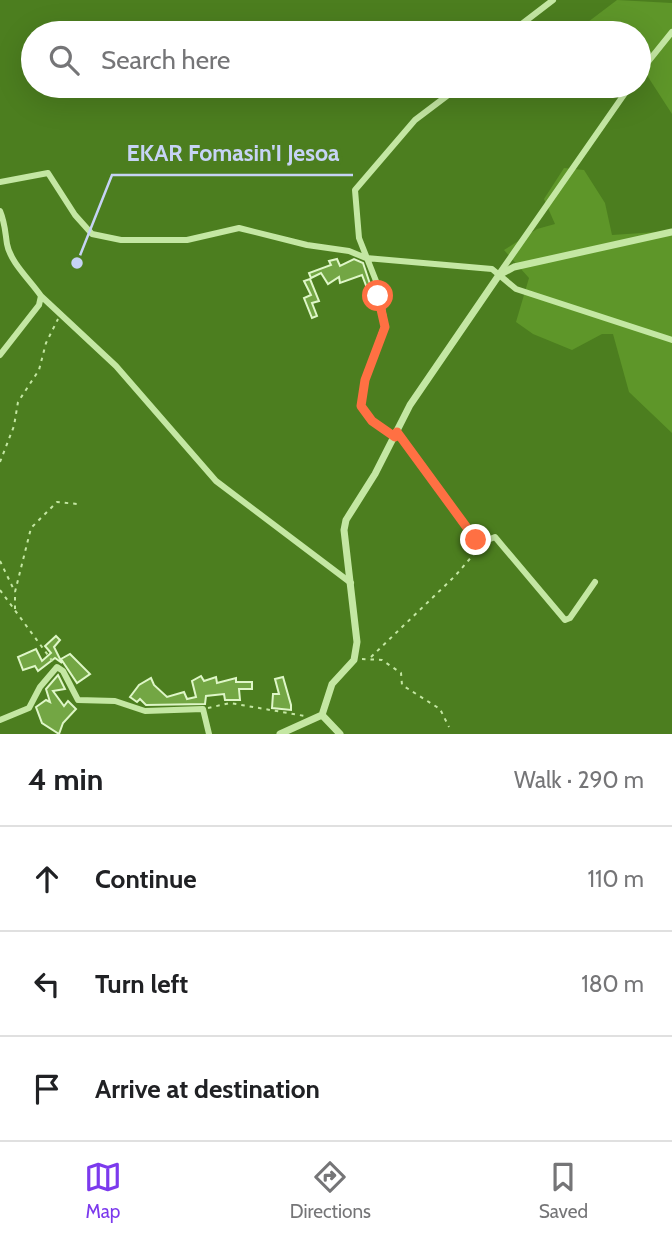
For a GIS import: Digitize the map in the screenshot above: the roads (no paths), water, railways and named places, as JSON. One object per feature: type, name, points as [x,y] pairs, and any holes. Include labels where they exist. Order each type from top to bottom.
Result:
[{"type":"street","points":[[526,21],[553,0]]},
{"type":"street","points":[[651,58],[672,32]]},
{"type":"street","points":[[444,98],[415,120],[355,190],[359,238],[377,286],[385,327],[365,380],[361,406],[372,421],[396,435],[476,540],[485,541],[495,537],[565,620],[570,618],[595,582]]},
{"type":"street","points":[[322,715],[332,684],[354,660],[357,642],[345,524],[428,376],[622,98]]},
{"type":"street","points":[[0,182],[48,173],[68,205],[92,234],[121,240],[187,240],[239,228],[307,245],[349,251],[366,258],[492,269],[516,289],[672,340]]},
{"type":"street","points":[[0,211],[8,232],[7,244],[41,296],[116,366],[216,481],[351,583]]},
{"type":"street","points":[[499,275],[514,267],[672,232]]},
{"type":"street","points":[[0,355],[39,305],[41,296]]},
{"type":"street","points":[[0,720],[29,708],[40,687],[57,667],[63,671],[78,700],[115,701],[145,711],[203,709],[209,734]]},
{"type":"street","points":[[280,734],[322,715]]},
{"type":"street","points":[[322,715],[340,734]]},
{"type":"place","name":"EKAR Fomasin'I Jesoa","points":[[77,263]]}]
